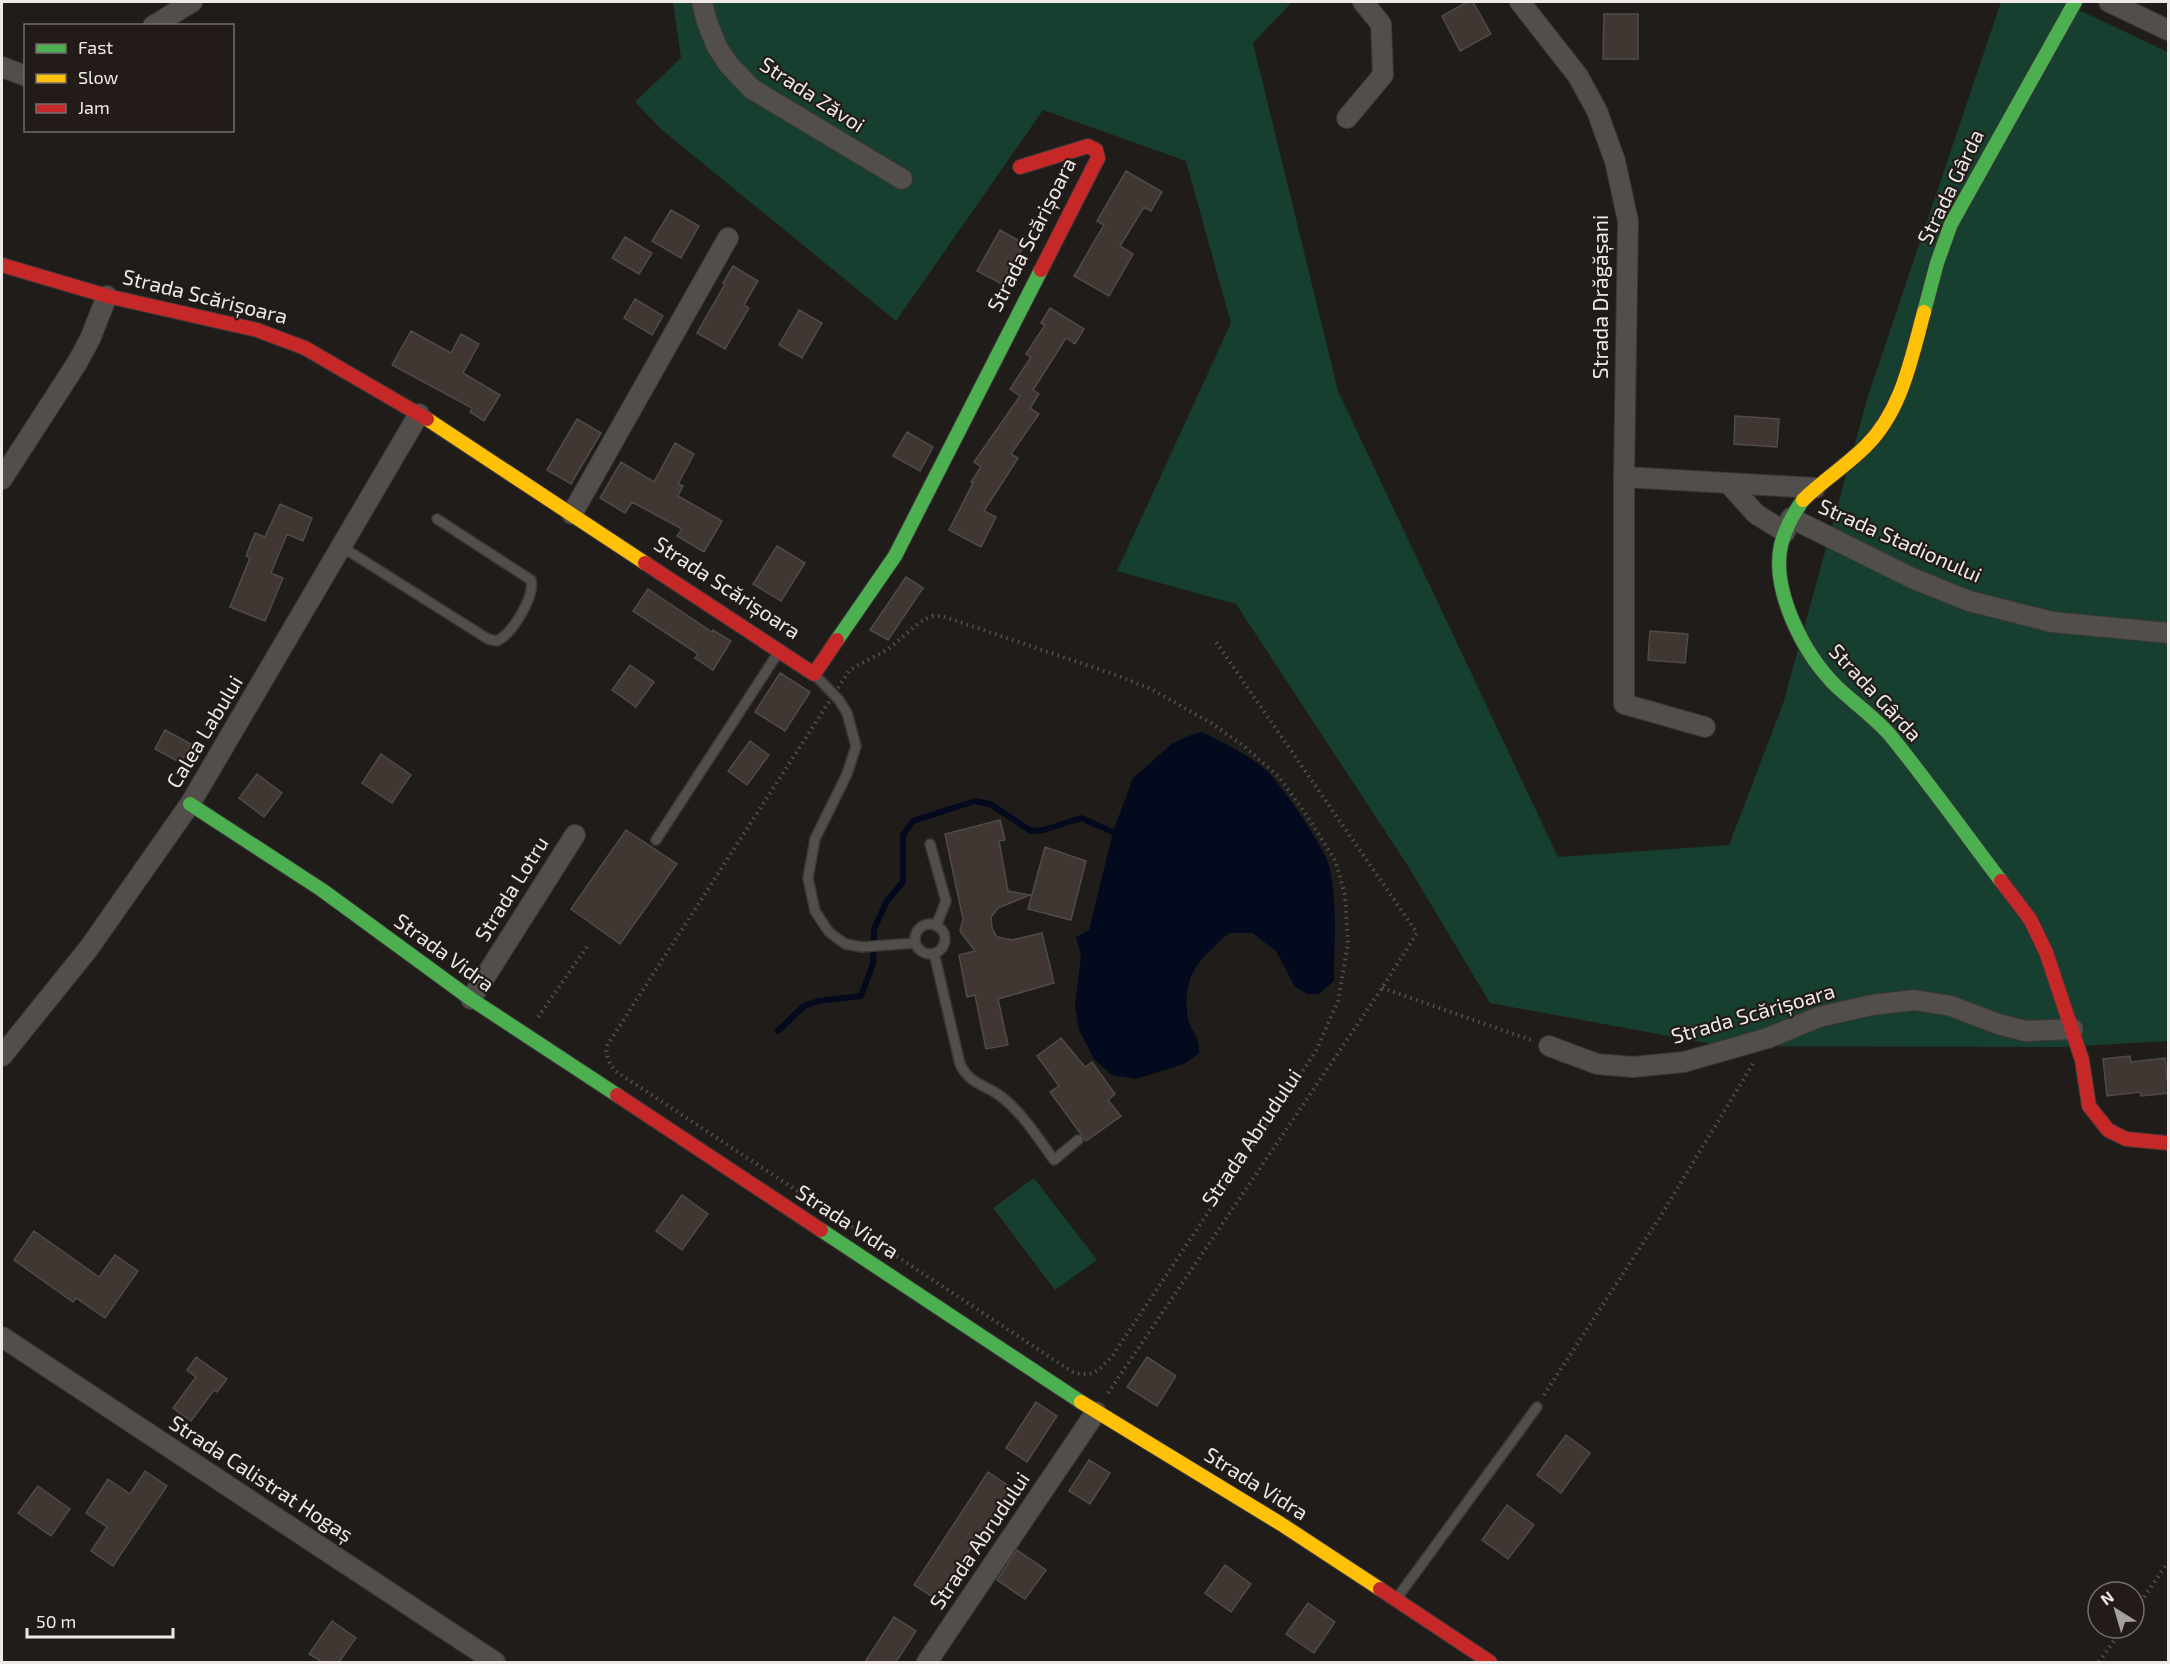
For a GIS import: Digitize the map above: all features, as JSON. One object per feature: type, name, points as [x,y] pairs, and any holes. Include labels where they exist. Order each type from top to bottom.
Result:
[{"type":"street","points":[[156,24],[192,2]]},
{"type":"street","name":"Strada Zăvoi","points":[[702,2],[717,47],[729,65],[752,89],[902,179]]},
{"type":"street","points":[[1347,118],[1383,75],[1381,24],[1363,2]]},
{"type":"street","name":"Strada Drăgășani","points":[[1520,2],[1578,76],[1597,111],[1615,161],[1628,221],[1624,477],[1624,704],[1705,727]]},
{"type":"street","name":"Strada Gârda","points":[[2074,2],[1951,224],[1937,263],[1899,397],[1883,425],[1866,446],[1802,501],[1788,525],[1781,546],[1780,577],[1791,617],[1809,652],[1834,684],[1888,732],[2030,919],[2046,952],[2073,1029],[2082,1060],[2089,1106],[2108,1130],[2126,1139],[2169,1143]]},
{"type":"street","points":[[2109,2],[2169,30]]},
{"type":"street","points":[[2,67],[24,75]]},
{"type":"street","name":"Strada Scărișoara","points":[[2,265],[107,296],[267,334],[305,348],[420,414],[814,674],[895,556],[1098,158],[1096,150],[1088,146],[1020,167]]},
{"type":"street","points":[[572,514],[728,238]]},
{"type":"street","points":[[2,478],[77,363],[90,339],[107,296]]},
{"type":"street","name":"Calea Labului","points":[[2,1056],[89,948],[190,804],[420,414]]},
{"type":"street","points":[[1624,477],[1815,488]]},
{"type":"street","points":[[1728,483],[1756,514],[1788,525]]},
{"type":"street","name":"Strada Stadionului","points":[[1788,525],[1969,601],[2052,622],[2169,633]]},
{"type":"street","name":"Strada Vidra","points":[[190,804],[322,890],[471,999],[1096,1412],[1281,1524],[1490,1662]]},
{"type":"street","name":"Strada Lotru","points":[[471,999],[575,835]]},
{"type":"street","name":"Strada Scărișoara","points":[[1549,1046],[1597,1064],[1633,1067],[1684,1062],[1768,1038],[1819,1017],[1872,1005],[1914,1000],[1951,1006],[1998,1024],[2025,1030],[2073,1029]]},
{"type":"street","name":"Strada Calistrat Hogaș","points":[[2,1336],[495,1662]]},
{"type":"street","name":"Strada Abrudului","points":[[927,1662],[1096,1412]]},
{"type":"lane","points":[[342,547],[488,639],[497,641],[505,638],[530,598],[531,580],[437,519]]},
{"type":"lane","points":[[656,840],[779,651]]},
{"type":"lane","points":[[814,674],[847,713],[856,746],[848,774],[815,839],[808,878],[815,911],[829,932],[845,944],[862,947],[915,943]]},
{"type":"lane","points":[[930,844],[946,901],[936,926]]},
{"type":"lane","points":[[931,924],[936,926],[943,933],[944,943],[934,953],[929,954],[920,950],[915,943],[915,935],[921,927],[931,924]]},
{"type":"lane","points":[[934,953],[960,1064],[965,1073],[972,1081],[1002,1096],[1022,1115],[1054,1160],[1078,1140]]},
{"type":"lane","points":[[1396,1600],[1537,1407]]},
{"type":"path","points":[[932,616],[953,620],[1143,685],[1211,723],[1245,747],[1278,777],[1305,813],[1335,860],[1345,895],[1348,944],[1338,1001],[1316,1051],[1113,1355],[1097,1372],[1086,1376],[1074,1374],[614,1071],[607,1061],[606,1047],[832,694],[849,671],[885,651],[920,620],[932,616]]},
{"type":"path","name":"Strada Abrudului","points":[[1096,1412],[1417,933],[1216,642]]},
{"type":"path","points":[[526,1035],[589,944]]},
{"type":"path","points":[[1382,988],[1549,1046]]},
{"type":"path","points":[[1537,1407],[1660,1217],[1768,1038]]},
{"type":"path","points":[[2146,1595],[2169,1562]]},
{"type":"path","points":[[2099,1662],[2115,1640]]},
{"type":"green space","points":[[673,2],[1292,2],[1253,43],[1338,391],[1558,857],[1729,845],[1783,704],[1868,396],[2001,2],[2062,2],[2168,52],[2168,1041],[2061,1047],[1723,1046],[1490,1003],[1408,866],[1236,604],[1117,571],[1231,323],[1186,161],[1043,110],[896,321],[662,130],[635,102],[681,58]]},
{"type":"green space","points":[[1034,1178],[1097,1260],[1055,1290],[993,1208]]},
{"type":"water","points":[[1202,732],[1246,756],[1269,773],[1293,804],[1326,857],[1334,894],[1334,981],[1319,994],[1308,994],[1295,987],[1276,951],[1252,933],[1229,933],[1201,960],[1190,979],[1187,990],[1188,1018],[1198,1041],[1199,1053],[1184,1064],[1136,1079],[1112,1075],[1094,1059],[1079,1030],[1075,1006],[1081,956],[1076,937],[1089,930],[1113,832],[1133,778],[1173,743]]},
{"type":"building","points":[[1467,2],[1473,2],[1491,34],[1460,51],[1442,16]]},
{"type":"building","points":[[1604,14],[1638,14],[1638,59],[1603,59]]},
{"type":"building","points":[[1126,171],[1162,192],[1151,211],[1144,207],[1120,246],[1133,254],[1109,296],[1074,276],[1104,225],[1097,221]]},
{"type":"building","points":[[671,210],[699,226],[681,258],[652,241]]},
{"type":"building","points":[[1000,230],[1025,244],[1002,284],[977,271]]},
{"type":"building","points":[[625,237],[652,253],[639,274],[612,258]]},
{"type":"building","points":[[733,266],[758,281],[744,305],[749,308],[725,349],[697,333]]},
{"type":"building","points":[[635,299],[663,316],[652,335],[624,318]]},
{"type":"building","points":[[1050,308],[1084,329],[1075,344],[1066,338],[1033,390],[1039,394],[1030,408],[1039,414],[1011,454],[1018,458],[984,511],[996,517],[981,547],[949,530],[973,483],[971,482],[981,467],[974,462],[1020,396],[1010,389],[1031,357],[1026,354],[1045,325],[1041,323]]},
{"type":"building","points":[[799,310],[822,323],[802,358],[779,345]]},
{"type":"building","points":[[411,331],[451,353],[461,334],[479,344],[463,373],[500,395],[484,421],[470,412],[472,408],[392,365]]},
{"type":"building","points":[[1735,416],[1779,419],[1777,447],[1734,444]]},
{"type":"building","points":[[577,419],[601,433],[571,484],[547,470]]},
{"type":"building","points":[[907,432],[933,447],[920,471],[893,456]]},
{"type":"building","points":[[675,443],[694,454],[678,484],[683,486],[678,496],[722,521],[704,552],[677,536],[682,529],[632,502],[625,513],[600,498],[621,462],[654,482]]},
{"type":"building","points":[[280,504],[312,518],[303,541],[287,534],[271,573],[283,578],[265,621],[230,607],[250,558],[246,556],[255,533],[265,537]]},
{"type":"building","points":[[777,546],[805,563],[781,601],[753,584]]},
{"type":"building","points":[[906,577],[923,588],[888,640],[870,630]]},
{"type":"building","points":[[648,589],[712,632],[713,630],[731,641],[713,670],[695,658],[698,654],[633,611]]},
{"type":"building","points":[[1650,631],[1688,634],[1685,663],[1648,660]]},
{"type":"building","points":[[630,665],[654,682],[636,707],[612,690]]},
{"type":"building","points":[[780,673],[810,692],[785,731],[755,712]]},
{"type":"building","points":[[165,730],[191,744],[181,763],[155,749]]},
{"type":"building","points":[[750,741],[769,755],[747,785],[728,771]]},
{"type":"building","points":[[381,754],[411,775],[392,803],[362,783]]},
{"type":"building","points":[[257,774],[282,793],[264,817],[239,798]]},
{"type":"building","points":[[1000,820],[1005,840],[999,841],[1008,891],[1030,895],[998,908],[991,917],[992,928],[997,937],[1012,940],[1042,933],[1054,983],[998,999],[1008,1045],[986,1049],[975,995],[967,997],[959,955],[975,951],[960,931],[963,919],[945,834]]},
{"type":"building","points":[[626,830],[677,864],[620,944],[571,909]]},
{"type":"building","points":[[1045,847],[1086,861],[1071,920],[1028,909]]},
{"type":"building","points":[[1061,1038],[1085,1067],[1092,1062],[1115,1094],[1108,1100],[1121,1116],[1086,1141],[1050,1092],[1059,1086],[1037,1056]]},
{"type":"building","points":[[2130,1056],[2131,1062],[2165,1058],[2169,1093],[2141,1096],[2140,1092],[2107,1096],[2103,1059]]},
{"type":"building","points":[[682,1195],[708,1214],[682,1250],[656,1231]]},
{"type":"building","points":[[34,1231],[99,1277],[115,1255],[138,1271],[105,1318],[76,1298],[73,1302],[14,1260]]},
{"type":"building","points":[[196,1357],[227,1379],[217,1392],[214,1390],[191,1421],[173,1408],[196,1377],[187,1370]]},
{"type":"building","points":[[1147,1357],[1176,1376],[1157,1406],[1127,1387]]},
{"type":"building","points":[[1036,1402],[1057,1416],[1027,1462],[1006,1448]]},
{"type":"building","points":[[1566,1435],[1590,1453],[1561,1493],[1537,1475]]},
{"type":"building","points":[[1089,1460],[1110,1473],[1090,1504],[1069,1491]]},
{"type":"building","points":[[145,1471],[167,1486],[113,1566],[91,1551],[107,1527],[86,1513],[108,1479],[130,1494]]},
{"type":"building","points":[[988,1472],[1012,1488],[936,1599],[914,1585]]},
{"type":"building","points":[[38,1486],[70,1509],[51,1536],[18,1513]]},
{"type":"building","points":[[1507,1505],[1534,1525],[1508,1559],[1482,1540]]},
{"type":"building","points":[[1017,1550],[1046,1570],[1025,1599],[997,1580]]},
{"type":"building","points":[[1225,1565],[1251,1584],[1231,1612],[1205,1593]]},
{"type":"building","points":[[1308,1603],[1335,1622],[1314,1653],[1286,1634]]},
{"type":"building","points":[[894,1617],[916,1631],[896,1662],[865,1662]]},
{"type":"building","points":[[332,1621],[356,1638],[339,1662],[322,1662],[309,1654]]},
{"type":"waterway","points":[[778,1031],[804,1006],[818,1001],[861,996],[873,964],[874,929],[887,901],[903,882],[903,835],[913,821],[975,801],[990,804],[1031,831],[1044,830],[1081,818],[1113,832]]},
{"type":"traffic: fast","points":[[1924,312],[1937,263],[1951,224],[2075,2]]},
{"type":"traffic: fast","points":[[837,640],[895,556],[1041,270]]},
{"type":"traffic: fast","points":[[1803,500],[1785,533],[1779,563],[1786,601],[1802,639],[1824,673],[1890,735],[2001,881]]},
{"type":"traffic: fast","points":[[190,804],[322,890],[471,999],[617,1095]]},
{"type":"traffic: fast","points":[[821,1230],[1081,1402]]},
{"type":"traffic: slow","points":[[1803,500],[1866,446],[1878,432],[1904,383],[1924,312]]},
{"type":"traffic: slow","points":[[427,419],[645,563]]},
{"type":"traffic: slow","points":[[1081,1402],[1281,1524],[1380,1589]]},
{"type":"traffic: jam","points":[[1020,167],[1088,146],[1096,150],[1098,158],[1041,270]]},
{"type":"traffic: jam","points":[[2,265],[107,296],[257,330],[305,348],[427,419]]},
{"type":"traffic: jam","points":[[645,563],[814,674],[837,640]]},
{"type":"traffic: jam","points":[[2001,881],[2030,919],[2046,952],[2082,1060],[2089,1106],[2108,1130],[2126,1139],[2168,1143]]},
{"type":"traffic: jam","points":[[617,1095],[821,1230]]},
{"type":"traffic: jam","points":[[1380,1589],[1490,1662]]}]
